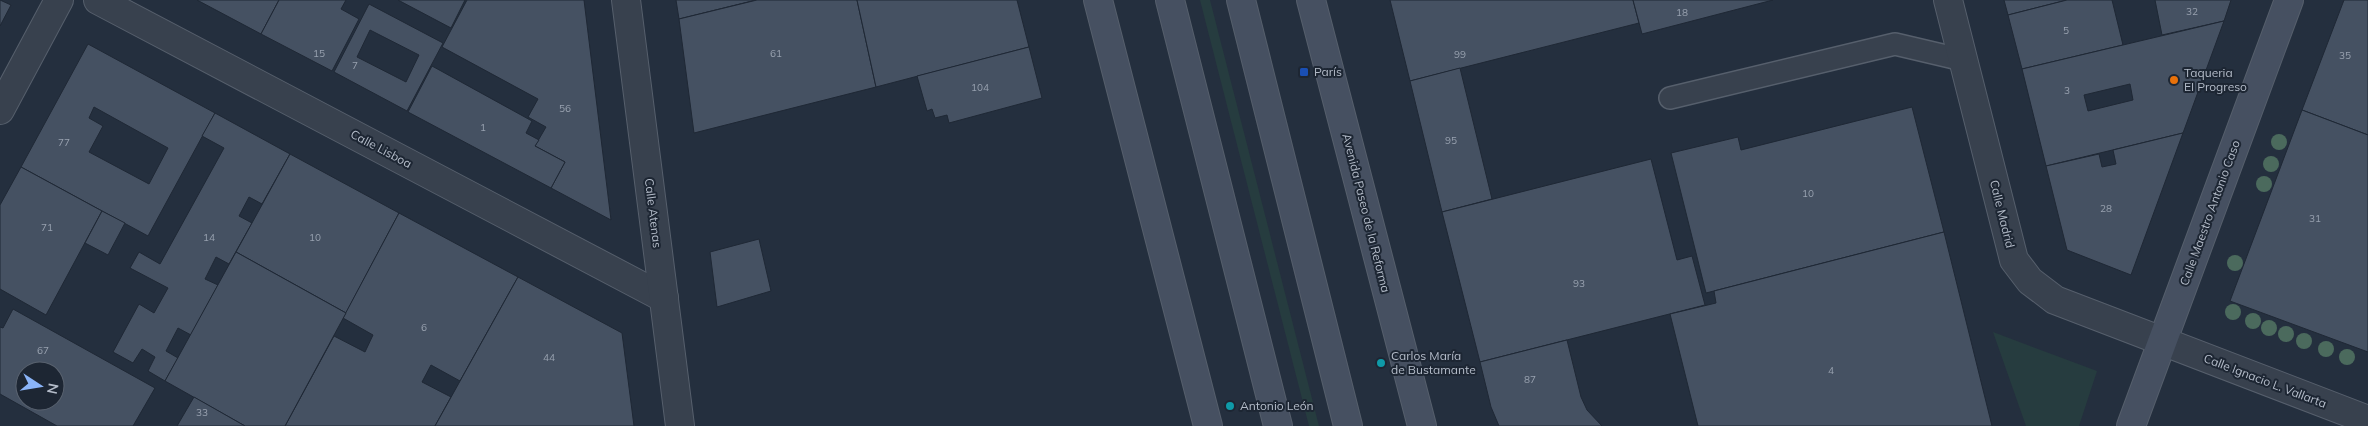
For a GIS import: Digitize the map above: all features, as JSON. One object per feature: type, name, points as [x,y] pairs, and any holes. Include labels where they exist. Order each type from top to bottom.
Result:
[{"type":"street","points":[[0,110],[59,0]]},
{"type":"street","name":"Calle Lisboa","points":[[98,0],[664,298]]},
{"type":"street","name":"Calle Atenas","points":[[626,0],[680,426]]},
{"type":"street","points":[[1098,0],[1208,426]]},
{"type":"street","points":[[1170,0],[1278,426]]},
{"type":"street","points":[[1242,0],[1348,426]]},
{"type":"street","name":"Avenida Paseo de la Reforma","points":[[1311,0],[1422,426]]},
{"type":"street","name":"Calle Madrid","points":[[1948,0],[2014,260],[2030,281],[2055,300],[2162,342]]},
{"type":"street","name":"Calle Maestro Antonio Caso","points":[[2131,426],[2289,0]]},
{"type":"street","name":"Calle Ignacio L. Vallarta","points":[[2162,342],[2368,420]]},
{"type":"lane","points":[[1670,98],[1895,44],[1963,60]]},
{"type":"green space","points":[[1200,0],[1210,0],[1319,426],[1309,426]]},
{"type":"green space","points":[[1993,332],[2097,371],[2079,426],[2026,426]]},
{"type":"building","points":[[0,0],[11,5],[0,26]]},
{"type":"building","points":[[197,0],[279,0],[261,34]]},
{"type":"building","points":[[279,0],[346,0],[341,9],[359,19],[332,71],[261,34]]},
{"type":"building","points":[[398,0],[465,0],[451,28]]},
{"type":"building","points":[[467,0],[584,0],[611,220],[551,188],[565,162],[535,146],[546,127],[528,117],[538,99],[442,47]]},
{"type":"building","points":[[676,0],[756,0],[679,19]]},
{"type":"building","points":[[757,0],[857,0],[876,87],[694,133],[679,19]]},
{"type":"building","points":[[857,0],[1017,0],[1029,47],[876,87]]},
{"type":"building","points":[[1390,0],[1633,0],[1639,23],[1410,81]]},
{"type":"building","points":[[1633,0],[1773,0],[1642,34]]},
{"type":"building","points":[[2004,0],[2067,0],[2008,15]]},
{"type":"building","points":[[2067,0],[2112,0],[2123,45],[2022,69],[2008,15]]},
{"type":"building","points":[[2155,0],[2231,0],[2224,21],[2162,35]]},
{"type":"building","points":[[2344,0],[2368,0],[2368,135],[2302,110]]},
{"type":"building","points":[[369,4],[443,43],[407,111],[334,72]],"holes":[[[370,30],[419,55],[406,82],[357,57]]]},
{"type":"building","points":[[2224,21],[2183,133],[2046,166],[2022,69]],"holes":[[[2130,84],[2133,100],[2088,111],[2084,95]]]},
{"type":"building","points":[[88,44],[215,113],[148,236],[21,167]],"holes":[[[94,107],[168,148],[149,184],[89,152],[103,126],[89,118]]]},
{"type":"building","points":[[1029,47],[1042,98],[949,123],[947,115],[935,118],[932,109],[927,111],[917,76]]},
{"type":"building","points":[[432,66],[532,121],[526,133],[539,140],[535,146],[565,162],[551,188],[408,112]]},
{"type":"building","points":[[1460,68],[1492,199],[1442,212],[1410,81]]},
{"type":"building","points":[[1912,107],[1944,232],[1706,293],[1671,153],[1738,137],[1741,150]]},
{"type":"building","points":[[2302,110],[2368,135],[2368,352],[2230,301]]},
{"type":"building","points":[[215,113],[290,154],[262,204],[249,197],[239,216],[252,223],[229,264],[216,257],[205,279],[218,285],[191,335],[178,328],[166,351],[178,358],[165,381],[148,371],[155,357],[142,349],[133,363],[113,352],[139,304],[154,313],[168,288],[130,268],[139,252],[160,264],[224,148],[202,136]]},
{"type":"building","points":[[2183,133],[2131,275],[2067,250],[2046,166],[2099,154],[2102,167],[2116,164],[2113,150]]},
{"type":"building","points":[[290,154],[399,213],[346,313],[236,252]]},
{"type":"building","points":[[1651,159],[1677,260],[1692,256],[1705,305],[1480,362],[1442,212]]},
{"type":"building","points":[[21,167],[102,211],[46,315],[0,289],[0,205]]},
{"type":"building","points":[[102,211],[125,223],[108,255],[85,243]]},
{"type":"building","points":[[399,213],[518,277],[460,381],[431,365],[422,382],[451,397],[435,426],[285,426],[334,336],[365,352],[373,335],[343,318]]},
{"type":"building","points":[[1944,232],[1992,426],[1698,426],[1670,314],[1716,303],[1714,291]]},
{"type":"building","points":[[759,239],[771,291],[717,307],[710,252]]},
{"type":"building","points":[[236,252],[346,313],[285,426],[245,426],[165,381]]},
{"type":"building","points":[[518,277],[622,333],[634,426],[435,426]]},
{"type":"building","points":[[13,309],[155,388],[133,426],[57,426],[30,411],[65,411],[65,361],[15,361],[15,402],[0,394],[0,327],[3,328]]},
{"type":"building","points":[[1567,340],[1581,397],[1587,410],[1602,426],[1499,426],[1491,407],[1480,362]]},
{"type":"building","points":[[194,397],[245,426],[177,426]]},
{"type":"place","name":"París","points":[[1304,72]]},
{"type":"place","name":"Taqueria EI Progreso","points":[[2174,80]]},
{"type":"place","name":"Carlos María de Bustamante","points":[[1381,363]]},
{"type":"place","name":"Antonio León","points":[[1230,406]]}]
